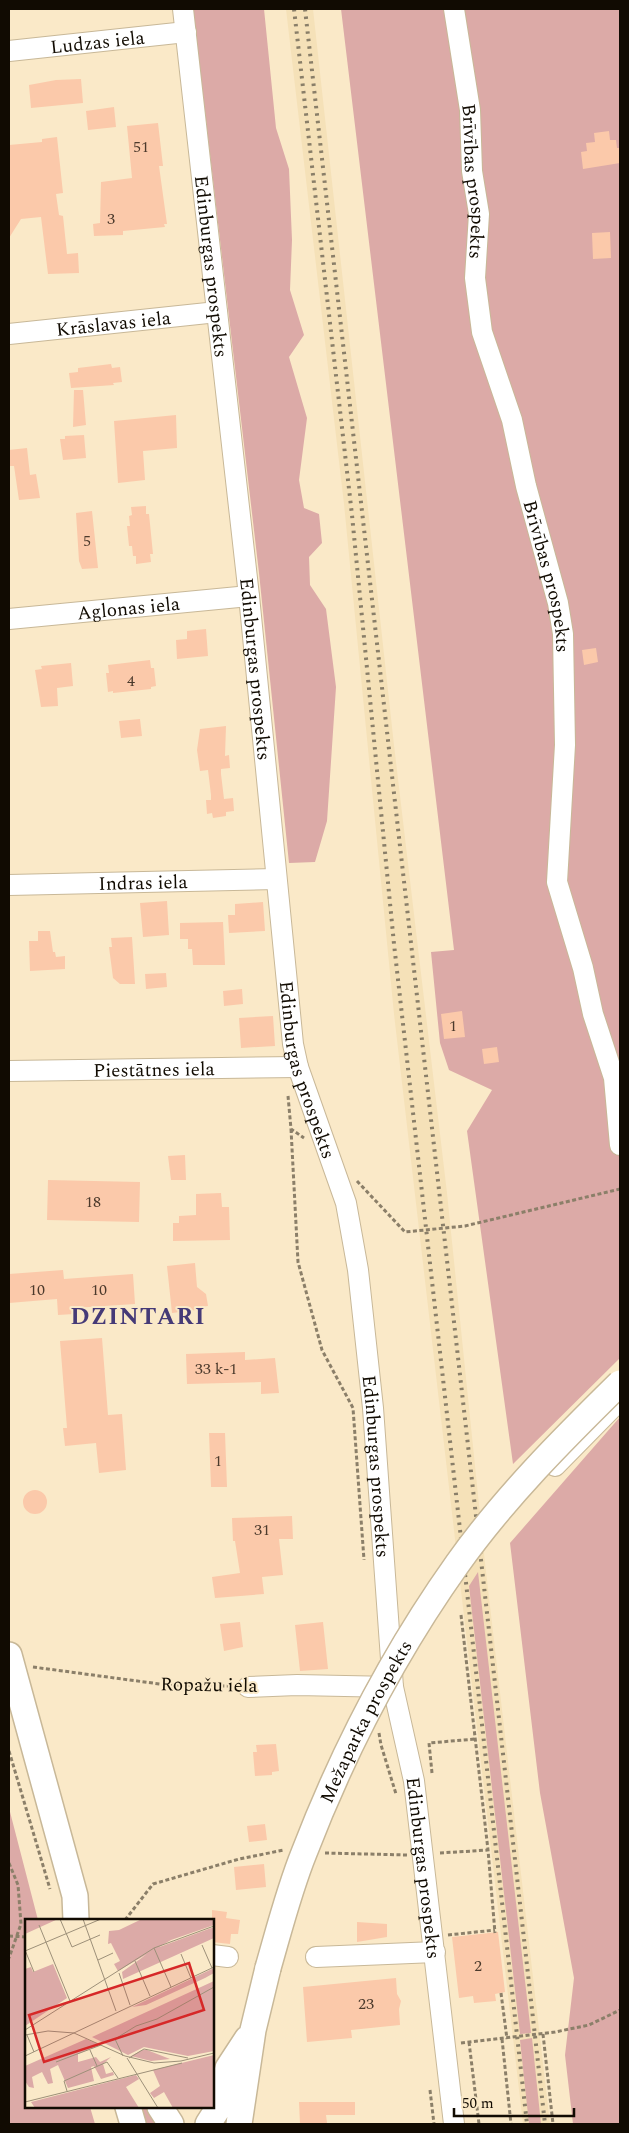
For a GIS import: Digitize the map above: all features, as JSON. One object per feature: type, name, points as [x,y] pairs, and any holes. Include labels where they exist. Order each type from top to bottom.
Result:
[{"type":"main road","name":"Mežaparka prospekts","points":[[239,2124],[253,2030],[268,1968],[298,1869],[329,1791],[369,1705],[396,1658],[459,1562],[509,1499],[566,1436],[620,1382]]},
{"type":"main road","points":[[17,1660],[63,1894],[76,1919]]},
{"type":"main road","points":[[63,1894],[89,1913],[91,1919]]},
{"type":"main road","points":[[208,2124],[217,2110],[228,2068],[253,2030]]},
{"type":"main road","points":[[128,2108],[133,2124]]},
{"type":"main road","points":[[161,2108],[172,2124]]},
{"type":"street","name":"Edinburgas prospekts","points":[[183,9],[249,596],[293,1044],[298,1066],[334,1162],[346,1203],[366,1331],[393,1687],[414,1781],[416,1850],[435,1952],[454,2124]]},
{"type":"street","name":"Brīvības prospekts","points":[[454,9],[470,110],[472,171],[479,214],[475,278],[482,332],[512,420],[526,486],[558,603],[563,634],[565,744],[557,882],[583,968],[593,1014],[614,1078],[620,1145]]},
{"type":"street","name":"Ludzas iela","points":[[9,51],[186,32]]},
{"type":"street","name":"Krāslavas iela","points":[[9,334],[217,312]]},
{"type":"street","name":"Aglonas iela","points":[[9,619],[249,596]]},
{"type":"street","name":"Indras iela","points":[[9,885],[276,879]]},
{"type":"street","name":"Piestātnes iela","points":[[9,1071],[298,1066]]},
{"type":"street","points":[[509,1482],[620,1370]]},
{"type":"street","points":[[525,1498],[620,1400]]},
{"type":"street","name":"Ropažu iela","points":[[248,1687],[297,1685],[366,1688],[393,1687]]},
{"type":"street","points":[[315,1852],[366,1726],[366,1688]]},
{"type":"street","points":[[316,1957],[435,1952]]},
{"type":"path","points":[[288,1093],[298,1262],[322,1350],[353,1408],[365,1566]]},
{"type":"path","points":[[291,1129],[305,1140]]},
{"type":"path","points":[[334,1162],[349,1173],[405,1232],[465,1226],[620,1189]]},
{"type":"path","points":[[448,1935],[495,1931],[488,1850],[461,1615]]},
{"type":"path","name":"Ropažu iela","points":[[17,1660],[167,1685],[248,1687]]},
{"type":"path","points":[[378,1726],[381,1745],[397,1797]]},
{"type":"path","points":[[433,1781],[429,1743],[475,1739]]},
{"type":"path","points":[[9,1751],[63,1894]]},
{"type":"path","points":[[126,1919],[152,1884],[239,1859],[283,1850],[410,1855],[416,1850],[488,1850]]},
{"type":"path","points":[[9,1863],[18,1885],[20,1924],[9,1958]]},
{"type":"path","points":[[9,1936],[25,1937]]},
{"type":"path","points":[[501,1993],[507,2039]]},
{"type":"path","points":[[446,2044],[543,2034],[589,2025],[620,2010]]},
{"type":"path","points":[[543,2034],[553,2124]]},
{"type":"path","points":[[502,2039],[511,2124]]},
{"type":"path","points":[[469,2042],[478,2124]]},
{"type":"path","points":[[430,2083],[434,2124]]},
{"type":"shaded area","points":[[193,9],[264,9],[276,128],[289,169],[292,240],[290,290],[304,335],[289,357],[307,418],[299,480],[304,508],[319,514],[322,543],[309,557],[310,585],[326,609],[336,687],[327,821],[315,862],[289,863],[259,573]]},
{"type":"shaded area","points":[[286,9],[313,9],[394,745],[447,1193],[485,1563],[550,2124],[523,2124],[394,1014],[344,504]]},
{"type":"shaded area","points":[[341,9],[620,9],[620,1358],[513,1464],[467,1131],[492,1090],[449,1070],[440,1043],[431,952],[454,950]]},
{"type":"shaded area","points":[[620,1417],[620,2124],[573,2124],[565,2055],[574,1978],[540,1793],[510,1543]]},
{"type":"shaded area","points":[[478,1572],[531,2033],[520,2034],[469,1586]]},
{"type":"shaded area","points":[[9,1808],[38,1919],[25,1919],[25,2108],[90,2108],[95,2124],[9,2124]]},
{"type":"shaded area","points":[[532,2038],[541,2124],[529,2124],[520,2040]]},
{"type":"shaded area","points":[[133,2108],[151,2108],[161,2124],[138,2124]]},
{"type":"building","points":[[81,79],[83,103],[31,108],[29,85],[56,80]]},
{"type":"building","points":[[114,107],[116,127],[88,130],[86,111]]},
{"type":"building","points":[[158,123],[163,166],[159,166],[167,224],[164,224],[165,227],[123,231],[123,235],[94,236],[93,224],[100,223],[101,182],[132,178],[127,126]]},
{"type":"building","points":[[609,131],[610,140],[616,140],[617,148],[619,148],[620,163],[583,169],[581,152],[587,151],[586,143],[595,142],[594,133]]},
{"type":"building","points":[[57,137],[63,193],[56,194],[59,215],[63,216],[67,254],[78,253],[79,273],[48,274],[41,217],[21,219],[9,238],[9,145],[42,142],[42,139]]},
{"type":"building","points":[[610,232],[611,258],[593,259],[592,233]]},
{"type":"building","points":[[111,364],[112,368],[120,367],[122,382],[113,383],[114,385],[71,388],[69,373],[78,372],[78,368]]},
{"type":"building","points":[[74,390],[83,390],[86,425],[73,427]]},
{"type":"building","points":[[176,415],[177,448],[143,451],[145,480],[118,483],[114,421]]},
{"type":"building","points":[[84,435],[86,458],[63,460],[60,439],[65,439],[65,436]]},
{"type":"building","points":[[27,448],[30,475],[36,474],[40,498],[19,500],[14,466],[9,466],[9,450]]},
{"type":"building","points":[[146,506],[146,514],[149,514],[153,554],[150,554],[151,562],[136,564],[136,556],[133,556],[132,546],[129,546],[127,526],[130,526],[129,516],[132,515],[131,507]]},
{"type":"building","points":[[92,511],[98,568],[82,569],[79,561],[76,513]]},
{"type":"building","points":[[206,629],[208,656],[177,659],[176,640],[187,639],[187,631]]},
{"type":"building","points":[[596,648],[598,662],[584,665],[582,650]]},
{"type":"building","points":[[150,660],[151,668],[154,668],[156,686],[151,687],[151,689],[108,692],[106,673],[109,673],[108,665]]},
{"type":"building","points":[[71,663],[73,686],[57,688],[58,706],[41,707],[35,670],[42,669],[41,666]]},
{"type":"building","points":[[140,719],[142,736],[121,738],[119,721]]},
{"type":"building","points":[[226,726],[225,756],[229,755],[230,768],[221,769],[221,774],[224,799],[233,798],[234,811],[226,812],[226,816],[213,818],[212,813],[207,814],[206,800],[211,800],[208,770],[200,771],[197,750],[200,729]]},
{"type":"building","points":[[167,901],[169,935],[143,937],[140,903]]},
{"type":"building","points":[[263,902],[265,931],[229,933],[228,915],[235,915],[235,904]]},
{"type":"building","points":[[223,922],[225,965],[193,965],[192,949],[188,949],[188,939],[180,939],[180,923]]},
{"type":"building","points":[[38,931],[50,931],[53,952],[55,952],[56,957],[65,956],[65,969],[30,971],[29,941],[38,941]]},
{"type":"building","points":[[132,937],[135,984],[120,984],[113,978],[109,947],[112,947],[111,938]]},
{"type":"building","points":[[166,973],[167,987],[146,989],[145,974]]},
{"type":"building","points":[[242,989],[243,1004],[224,1006],[223,991]]},
{"type":"building","points":[[462,1011],[465,1037],[444,1039],[441,1014]]},
{"type":"building","points":[[273,1016],[275,1046],[241,1048],[239,1018]]},
{"type":"building","points":[[497,1047],[499,1062],[484,1064],[482,1049]]},
{"type":"building","points":[[185,1155],[186,1180],[171,1180],[168,1156]]},
{"type":"building","points":[[48,1180],[140,1182],[139,1222],[47,1220]]},
{"type":"building","points":[[221,1193],[222,1207],[229,1207],[230,1240],[173,1241],[173,1223],[179,1223],[179,1216],[196,1215],[196,1194]]},
{"type":"building","points":[[195,1263],[197,1287],[206,1294],[208,1306],[199,1307],[196,1310],[172,1313],[167,1266]]},
{"type":"building","points":[[63,1270],[64,1279],[133,1274],[135,1304],[74,1308],[74,1314],[58,1315],[57,1299],[9,1303],[9,1274]]},
{"type":"building","points":[[102,1338],[108,1415],[122,1414],[126,1470],[99,1473],[96,1443],[65,1446],[63,1428],[67,1428],[60,1341]]},
{"type":"building","points":[[245,1352],[245,1360],[275,1358],[279,1393],[261,1394],[261,1382],[187,1384],[186,1354]]},
{"type":"building","points":[[209,1433],[225,1433],[227,1487],[211,1487]]},
{"type":"building","points":[[35,1490],[43,1494],[47,1502],[43,1510],[35,1514],[27,1510],[23,1502],[27,1494]]},
{"type":"building","points":[[292,1516],[293,1539],[279,1539],[283,1575],[262,1577],[264,1594],[215,1598],[212,1577],[240,1573],[235,1541],[233,1541],[232,1518]]},
{"type":"building","points":[[240,1622],[243,1647],[224,1651],[220,1624]]},
{"type":"building","points":[[323,1622],[328,1669],[300,1671],[295,1625]]},
{"type":"building","points":[[276,1744],[279,1771],[272,1772],[272,1775],[255,1776],[253,1752],[257,1752],[256,1745]]},
{"type":"building","points":[[265,1824],[267,1840],[249,1842],[247,1826]]},
{"type":"building","points":[[264,1864],[266,1887],[236,1890],[234,1867]]},
{"type":"building","points":[[212,1910],[227,1912],[226,1918],[240,1920],[238,1934],[231,1934],[230,1944],[214,1942],[214,1919],[212,1919]]},
{"type":"building","points":[[357,1922],[387,1924],[387,1937],[357,1942]]},
{"type":"building","points":[[498,1932],[505,1992],[495,1994],[496,2001],[474,2003],[473,1996],[459,1998],[452,1937]]},
{"type":"building","points":[[396,1978],[397,1994],[401,2001],[399,2009],[400,2025],[351,2030],[352,2038],[307,2042],[303,1987]]},
{"type":"building","points":[[299,2102],[355,2102],[355,2115],[326,2115],[327,2123],[300,2124]]},
{"type":"railway","points":[[294,9],[352,515],[394,944],[527,2124]]},
{"type":"railway","points":[[305,9],[545,2124]]},
{"type":"district","name":"DZINTARI","points":[[138,1316]]}]
